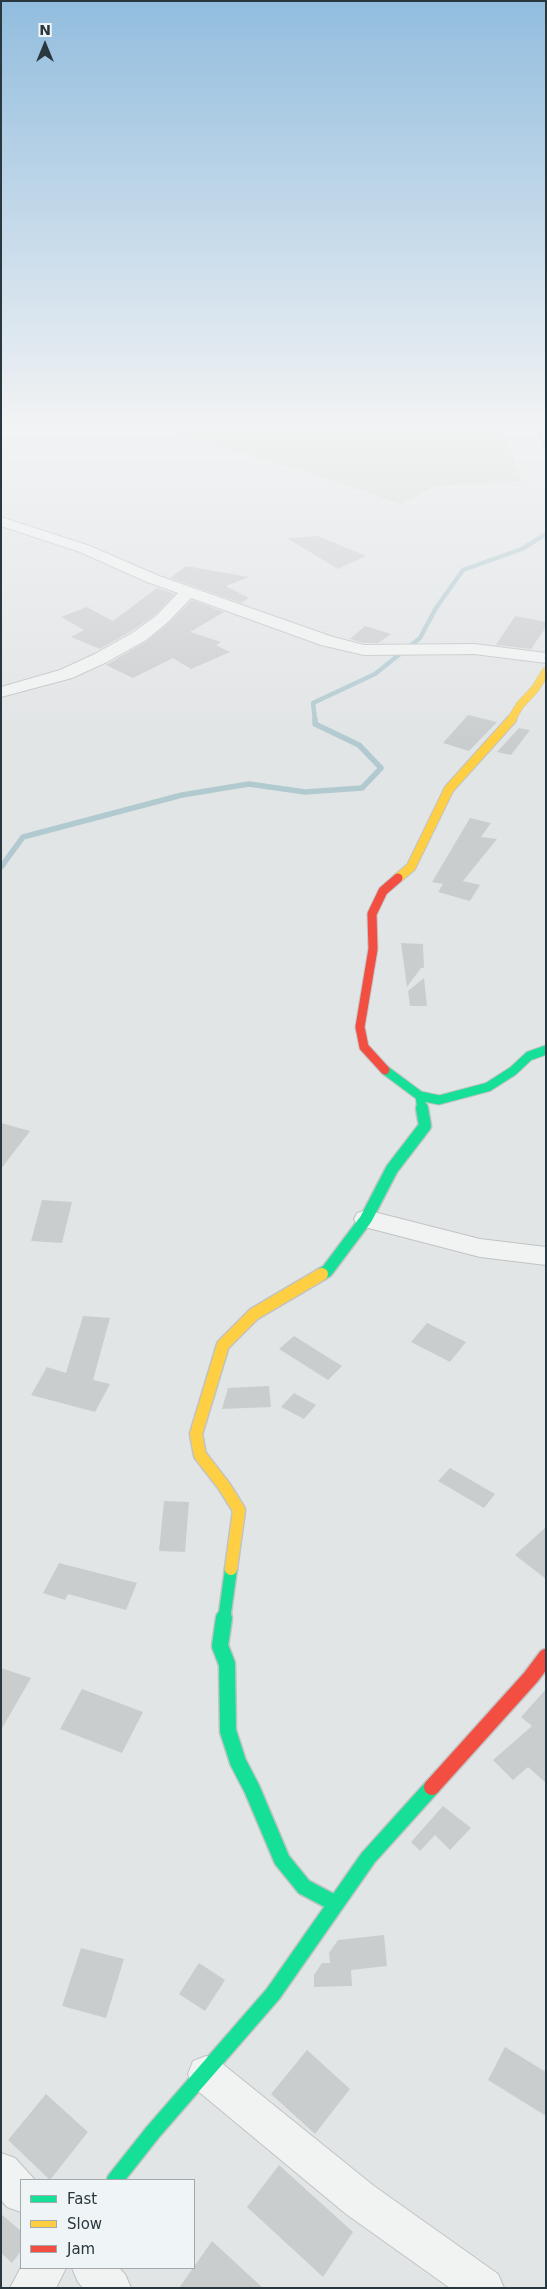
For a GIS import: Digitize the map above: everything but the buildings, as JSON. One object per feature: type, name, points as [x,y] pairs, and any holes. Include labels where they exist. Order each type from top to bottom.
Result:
[{"type":"street","points":[[27,530],[85,549],[153,579],[327,642],[364,650],[474,649],[546,658]]},
{"type":"street","points":[[1,692],[66,674],[101,658],[140,636],[162,619],[189,592]]},
{"type":"street","points":[[546,671],[535,689],[520,705],[510,723],[449,789],[411,867],[383,891],[372,914],[373,949],[360,1027],[364,1047],[382,1067],[420,1096],[439,1100],[488,1087],[513,1071],[529,1056],[546,1050]]},
{"type":"street","points":[[336,1904],[304,1888],[282,1860],[252,1789],[238,1762],[228,1731],[227,1664],[220,1646],[239,1510],[224,1486],[200,1455],[196,1434],[223,1345],[254,1314],[327,1271],[366,1219],[392,1169],[425,1126],[420,1096]]},
{"type":"street","points":[[366,1219],[480,1248],[546,1256]]},
{"type":"street","points":[[116,2179],[273,1994],[368,1858],[532,1678],[546,1657]]},
{"type":"street","points":[[206,2074],[360,2200],[484,2288]]},
{"type":"street","points":[[1,2172],[20,2192]]},
{"type":"street","points":[[30,2288],[45,2269]]},
{"type":"street","points":[[93,2269],[111,2288]]},
{"type":"waterway","points":[[315,720],[313,703],[375,674],[420,638],[436,608],[463,570],[522,549],[546,534]]},
{"type":"waterway","points":[[1,867],[23,837],[182,795],[249,784],[305,792],[362,788],[381,768],[359,745],[315,724],[315,720]]},
{"type":"traffic: fast","points":[[385,1070],[420,1096],[439,1100],[488,1087],[513,1071],[529,1056],[546,1050]]},
{"type":"traffic: fast","points":[[322,1274],[327,1271],[366,1219],[392,1169],[425,1126],[420,1096]]},
{"type":"traffic: fast","points":[[231,1569],[220,1646],[227,1664],[228,1731],[238,1762],[252,1789],[282,1860],[304,1887],[336,1904]]},
{"type":"traffic: fast","points":[[116,2179],[153,2132],[273,1994],[368,1858],[432,1787]]},
{"type":"traffic: slow","points":[[398,878],[411,867],[449,789],[510,723],[520,705],[535,689],[546,671]]},
{"type":"traffic: slow","points":[[231,1569],[239,1510],[224,1486],[200,1455],[196,1434],[223,1345],[254,1314],[322,1274]]},
{"type":"traffic: jam","points":[[385,1070],[364,1047],[360,1027],[373,949],[372,914],[383,891],[398,878]]},
{"type":"traffic: jam","points":[[432,1787],[531,1677],[546,1657]]}]
